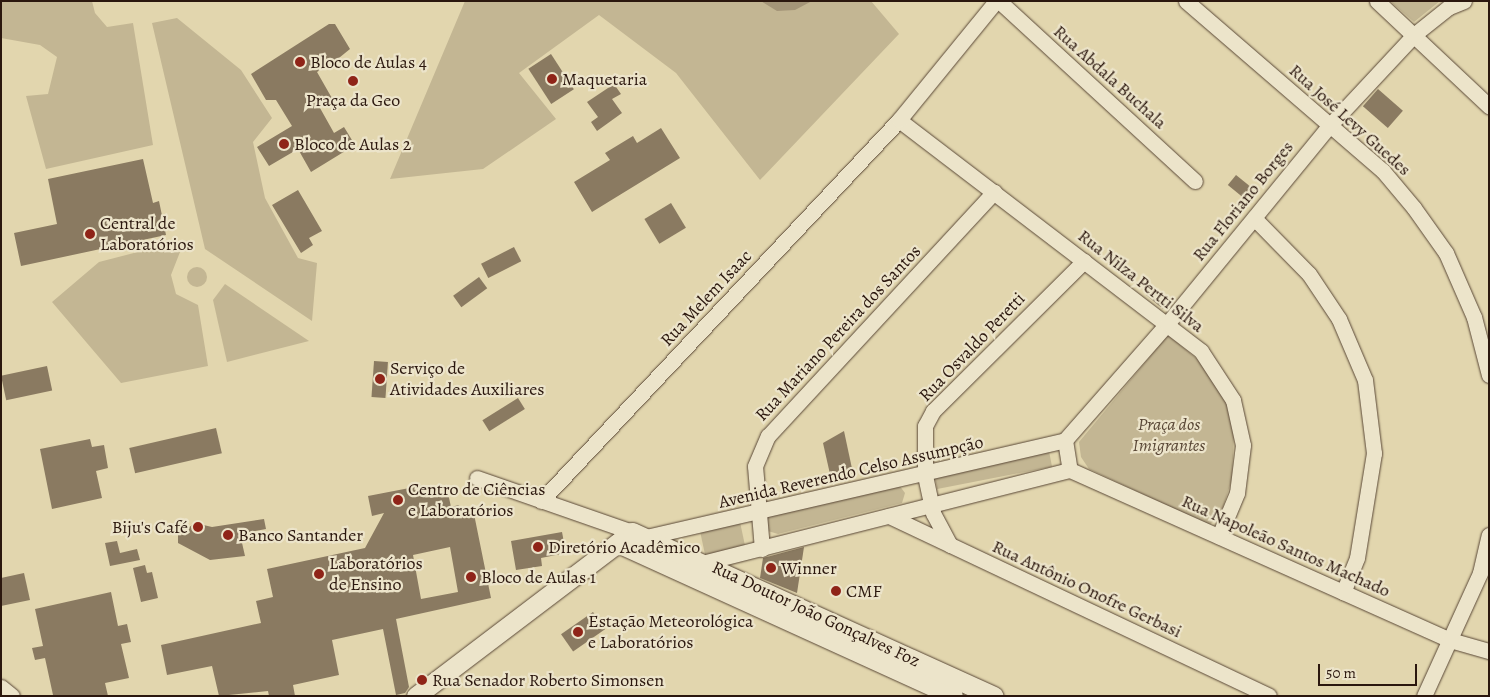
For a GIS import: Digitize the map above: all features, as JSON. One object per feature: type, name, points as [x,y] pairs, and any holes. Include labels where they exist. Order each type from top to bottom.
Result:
[{"type":"street","name":"Rua Melem Isaac","points":[[541,501],[899,120],[998,1]]},
{"type":"street","name":"Rua Abdala Buchala","points":[[998,1],[1195,181]]},
{"type":"street","name":"Rua José Levy Guedes","points":[[1186,1],[1383,171],[1446,253],[1474,317],[1489,375]]},
{"type":"street","points":[[1377,1],[1415,34],[1489,106]]},
{"type":"street","name":"Rua Floriano Borges","points":[[1065,440],[1167,324],[1330,125],[1415,34],[1449,6],[1464,1]]},
{"type":"street","name":"Rua Nilza Pertti Silva","points":[[899,120],[1201,351],[1233,400],[1243,445],[1237,493],[1219,536]]},
{"type":"street","name":"Rua Mariano Pereira dos Santos","points":[[762,549],[755,466],[768,436],[994,192]]},
{"type":"street","points":[[1254,218],[1309,274],[1339,319],[1365,380],[1374,454],[1357,558],[1343,592]]},
{"type":"street","name":"Rua Osvaldo Peretti","points":[[950,545],[932,506],[925,474],[925,426],[933,411],[1084,261]]},
{"type":"street","points":[[665,566],[707,563],[1070,470],[1065,440]]},
{"type":"street","name":"Avenida Reverendo Celso Assumpção","points":[[632,537],[758,512],[1065,440]]},
{"type":"street","name":"Rua Napoleão Santos Machado","points":[[1070,470],[1450,640],[1489,651]]},
{"type":"street","points":[[416,696],[632,537],[608,524],[477,478]]},
{"type":"street","name":"Rua Antônio Onofre Gerbasi","points":[[889,516],[1269,696]]},
{"type":"street","points":[[1424,696],[1480,573],[1489,535]]},
{"type":"street","name":"Rua Doutor João Gonçalves Foz","points":[[632,537],[707,563],[994,696]]},
{"type":"street","name":"Rua Doutor João Gonçalves Foz","points":[[632,537],[665,566],[953,696]]},
{"type":"street","points":[[1,687],[12,696]]},
{"type":"green space","points":[[1,1],[92,1],[95,13],[107,27],[133,23],[153,145],[46,169],[26,96],[48,94],[57,57],[40,45],[1,38]]},
{"type":"green space","points":[[465,1],[871,1],[899,34],[760,180],[676,73],[599,15],[519,73],[556,119],[483,169],[390,179]]},
{"type":"green space","points":[[1390,1],[1440,1],[1414,22]]},
{"type":"green space","points":[[177,18],[241,70],[272,118],[253,142],[265,198],[298,258],[317,263],[312,321],[205,249],[152,23]]},
{"type":"green space","points":[[161,246],[180,252],[171,275],[176,294],[198,305],[208,366],[121,383],[52,302],[99,262]]},
{"type":"green space","points":[[197,267],[204,270],[207,277],[204,284],[197,287],[190,284],[187,277],[190,270]]},
{"type":"green space","points":[[225,284],[309,341],[227,362],[213,300]]},
{"type":"green space","name":"Praça dos Imigrantes","points":[[1168,335],[1197,359],[1235,410],[1232,479],[1220,517],[1209,525],[1089,469],[1081,457],[1079,442]]},
{"type":"green space","points":[[1049,451],[1052,467],[937,489],[934,473]]},
{"type":"green space","points":[[899,485],[905,493],[902,503],[778,534],[768,531],[767,518],[771,515]]},
{"type":"green space","points":[[740,522],[745,546],[705,555],[700,531]]},
{"type":"shaded area","points":[[761,1],[812,1],[795,10],[777,11]]},
{"type":"building","points":[[329,24],[335,24],[350,49],[334,62],[319,62],[323,68],[317,72],[333,100],[320,108],[334,133],[344,127],[355,145],[311,172],[298,149],[269,166],[257,147],[292,126],[276,100],[266,100],[251,74]]},
{"type":"building","name":"Maquetaria","points":[[551,54],[574,89],[551,104],[528,69]]},
{"type":"building","points":[[614,84],[621,94],[612,99],[622,113],[597,131],[591,122],[598,117],[587,102]]},
{"type":"building","points":[[1378,89],[1403,111],[1388,128],[1363,106]]},
{"type":"building","points":[[661,128],[680,158],[592,212],[574,182],[610,160],[605,153],[633,136],[637,143]]},
{"type":"building","points":[[143,159],[153,203],[159,201],[166,235],[21,266],[14,233],[57,224],[48,179]]},
{"type":"building","points":[[1236,175],[1256,191],[1248,201],[1228,185]]},
{"type":"building","points":[[298,190],[322,231],[309,238],[313,245],[301,253],[272,205]]},
{"type":"building","points":[[671,203],[686,228],[659,244],[644,219]]},
{"type":"building","points":[[514,247],[521,261],[488,278],[481,264]]},
{"type":"building","points":[[479,277],[487,288],[461,307],[453,296]]},
{"type":"building","points":[[1151,288],[1171,299],[1163,309],[1146,295]]},
{"type":"building","name":"Serviço de Atividades Auxiliares","points":[[374,361],[388,362],[385,398],[371,397]]},
{"type":"building","points":[[47,366],[52,390],[6,400],[1,376]]},
{"type":"building","points":[[518,398],[525,409],[489,431],[482,420]]},
{"type":"building","points":[[216,428],[222,453],[135,473],[129,448]]},
{"type":"building","points":[[844,431],[854,478],[832,483],[823,443]]},
{"type":"building","points":[[90,439],[92,447],[104,445],[108,468],[96,471],[102,498],[52,509],[40,449]]},
{"type":"building","points":[[425,485],[427,497],[448,493],[451,507],[459,505],[461,517],[474,514],[491,598],[396,619],[409,687],[405,693],[396,695],[383,629],[332,640],[339,675],[293,685],[295,696],[269,696],[268,691],[219,696],[212,666],[167,675],[161,645],[261,623],[256,601],[273,597],[267,569],[365,548],[384,513],[372,516],[368,496]],"holes":[[[450,547],[458,592],[421,599],[413,555]]]},
{"type":"building","points":[[264,519],[266,529],[240,534],[245,556],[210,560],[178,543],[178,535],[195,523],[212,527]]},
{"type":"building","name":"Diretório Acadêmico","points":[[562,532],[566,553],[541,558],[542,566],[516,570],[511,541]]},
{"type":"building","points":[[117,541],[120,553],[137,549],[140,560],[110,566],[105,543]]},
{"type":"building","points":[[804,547],[797,593],[760,578],[763,558]]},
{"type":"building","points":[[145,565],[147,573],[152,572],[158,598],[141,602],[133,568]]},
{"type":"building","points":[[24,573],[30,600],[1,606],[1,578]]},
{"type":"building","points":[[111,592],[118,626],[127,624],[131,642],[121,644],[129,678],[105,683],[108,696],[53,695],[45,658],[35,660],[32,648],[43,646],[35,609]]},
{"type":"building","name":"Estação Meteorológica e Laboratórios","points":[[593,612],[605,629],[573,652],[561,634]]},
{"type":"place","name":"Bloco de Aulas 4","points":[[300,62]]},
{"type":"place","name":"Maquetaria","points":[[552,79]]},
{"type":"place","name":"Praça da Geo","points":[[353,81]]},
{"type":"place","name":"Bloco de Aulas 2","points":[[284,144]]},
{"type":"place","name":"Central de Laboratórios","points":[[90,234]]},
{"type":"place","name":"Serviço de Atividades Auxiliares","points":[[380,379]]},
{"type":"place","name":"Centro de Ciências e Laboratórios","points":[[398,500]]},
{"type":"place","name":"Biju's Café","points":[[198,527]]},
{"type":"place","name":"Banco Santander","points":[[228,535]]},
{"type":"place","name":"Diretório Acadêmico","points":[[538,547]]},
{"type":"place","name":"Winner","points":[[771,568]]},
{"type":"place","name":"Laboratórios de Ensino","points":[[319,574]]},
{"type":"place","name":"Bloco de Aulas 1","points":[[471,577]]},
{"type":"place","name":"CMF","points":[[836,591]]},
{"type":"place","name":"Estação Meteorológica e Laboratórios","points":[[578,632]]},
{"type":"place","name":"Rua Senador Roberto Simonsen","points":[[422,680]]}]
